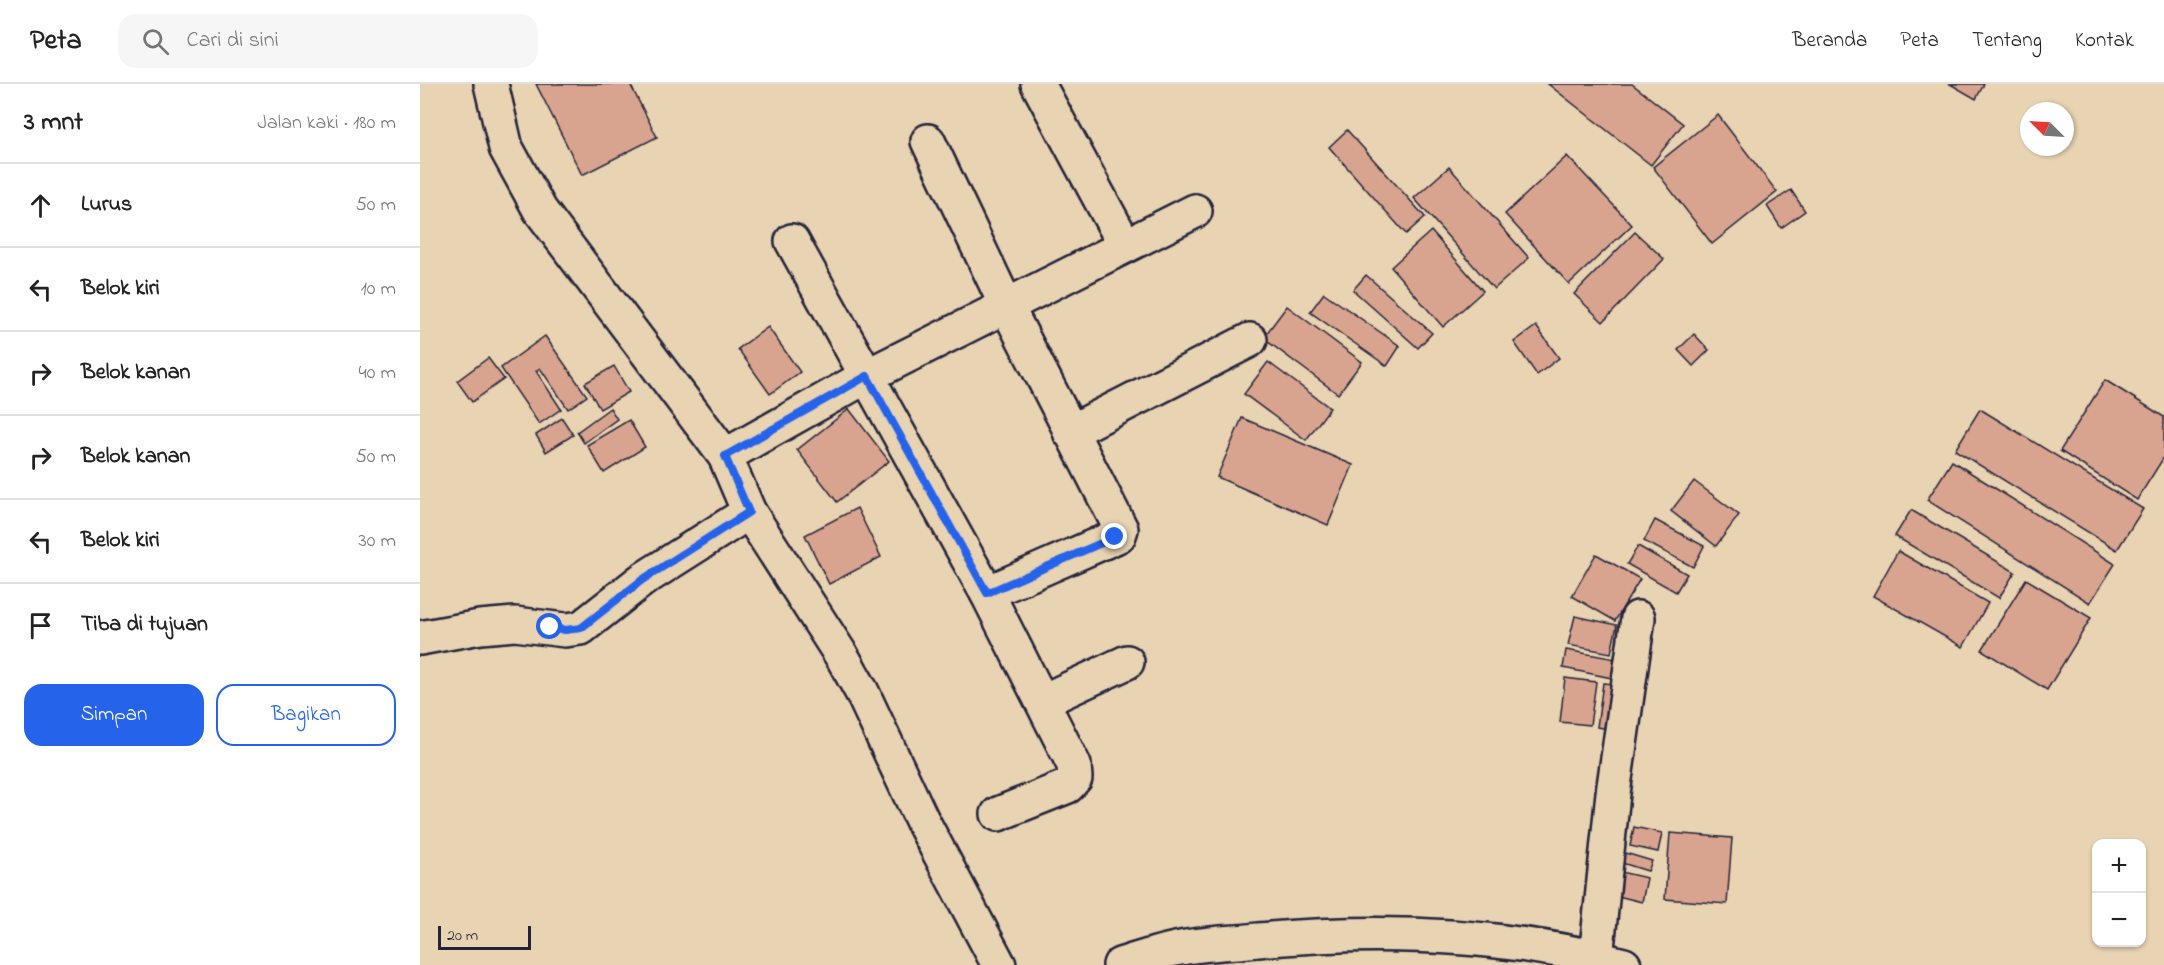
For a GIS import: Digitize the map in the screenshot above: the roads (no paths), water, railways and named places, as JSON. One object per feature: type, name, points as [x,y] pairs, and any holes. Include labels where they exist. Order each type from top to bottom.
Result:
[{"type":"street","points":[[491,84],[506,148],[540,210],[725,456],[749,512],[843,658],[862,692],[922,820],[999,965]]},
{"type":"street","points":[[1038,84],[1125,246]]},
{"type":"street","points":[[928,141],[1006,305],[1121,529],[1119,535],[987,593]]},
{"type":"street","points":[[725,456],[867,376],[1195,211]]},
{"type":"street","points":[[792,241],[987,593],[1074,765],[1075,778],[1068,786],[998,814]]},
{"type":"street","points":[[1070,432],[1250,340]]},
{"type":"street","points":[[420,638],[480,627],[515,624],[565,630],[581,628],[642,580],[749,512]]},
{"type":"street","points":[[1120,965],[1181,948],[1322,935],[1436,936],[1502,941],[1610,961],[1613,793],[1638,618]]},
{"type":"street","points":[[1043,701],[1127,662]]}]
